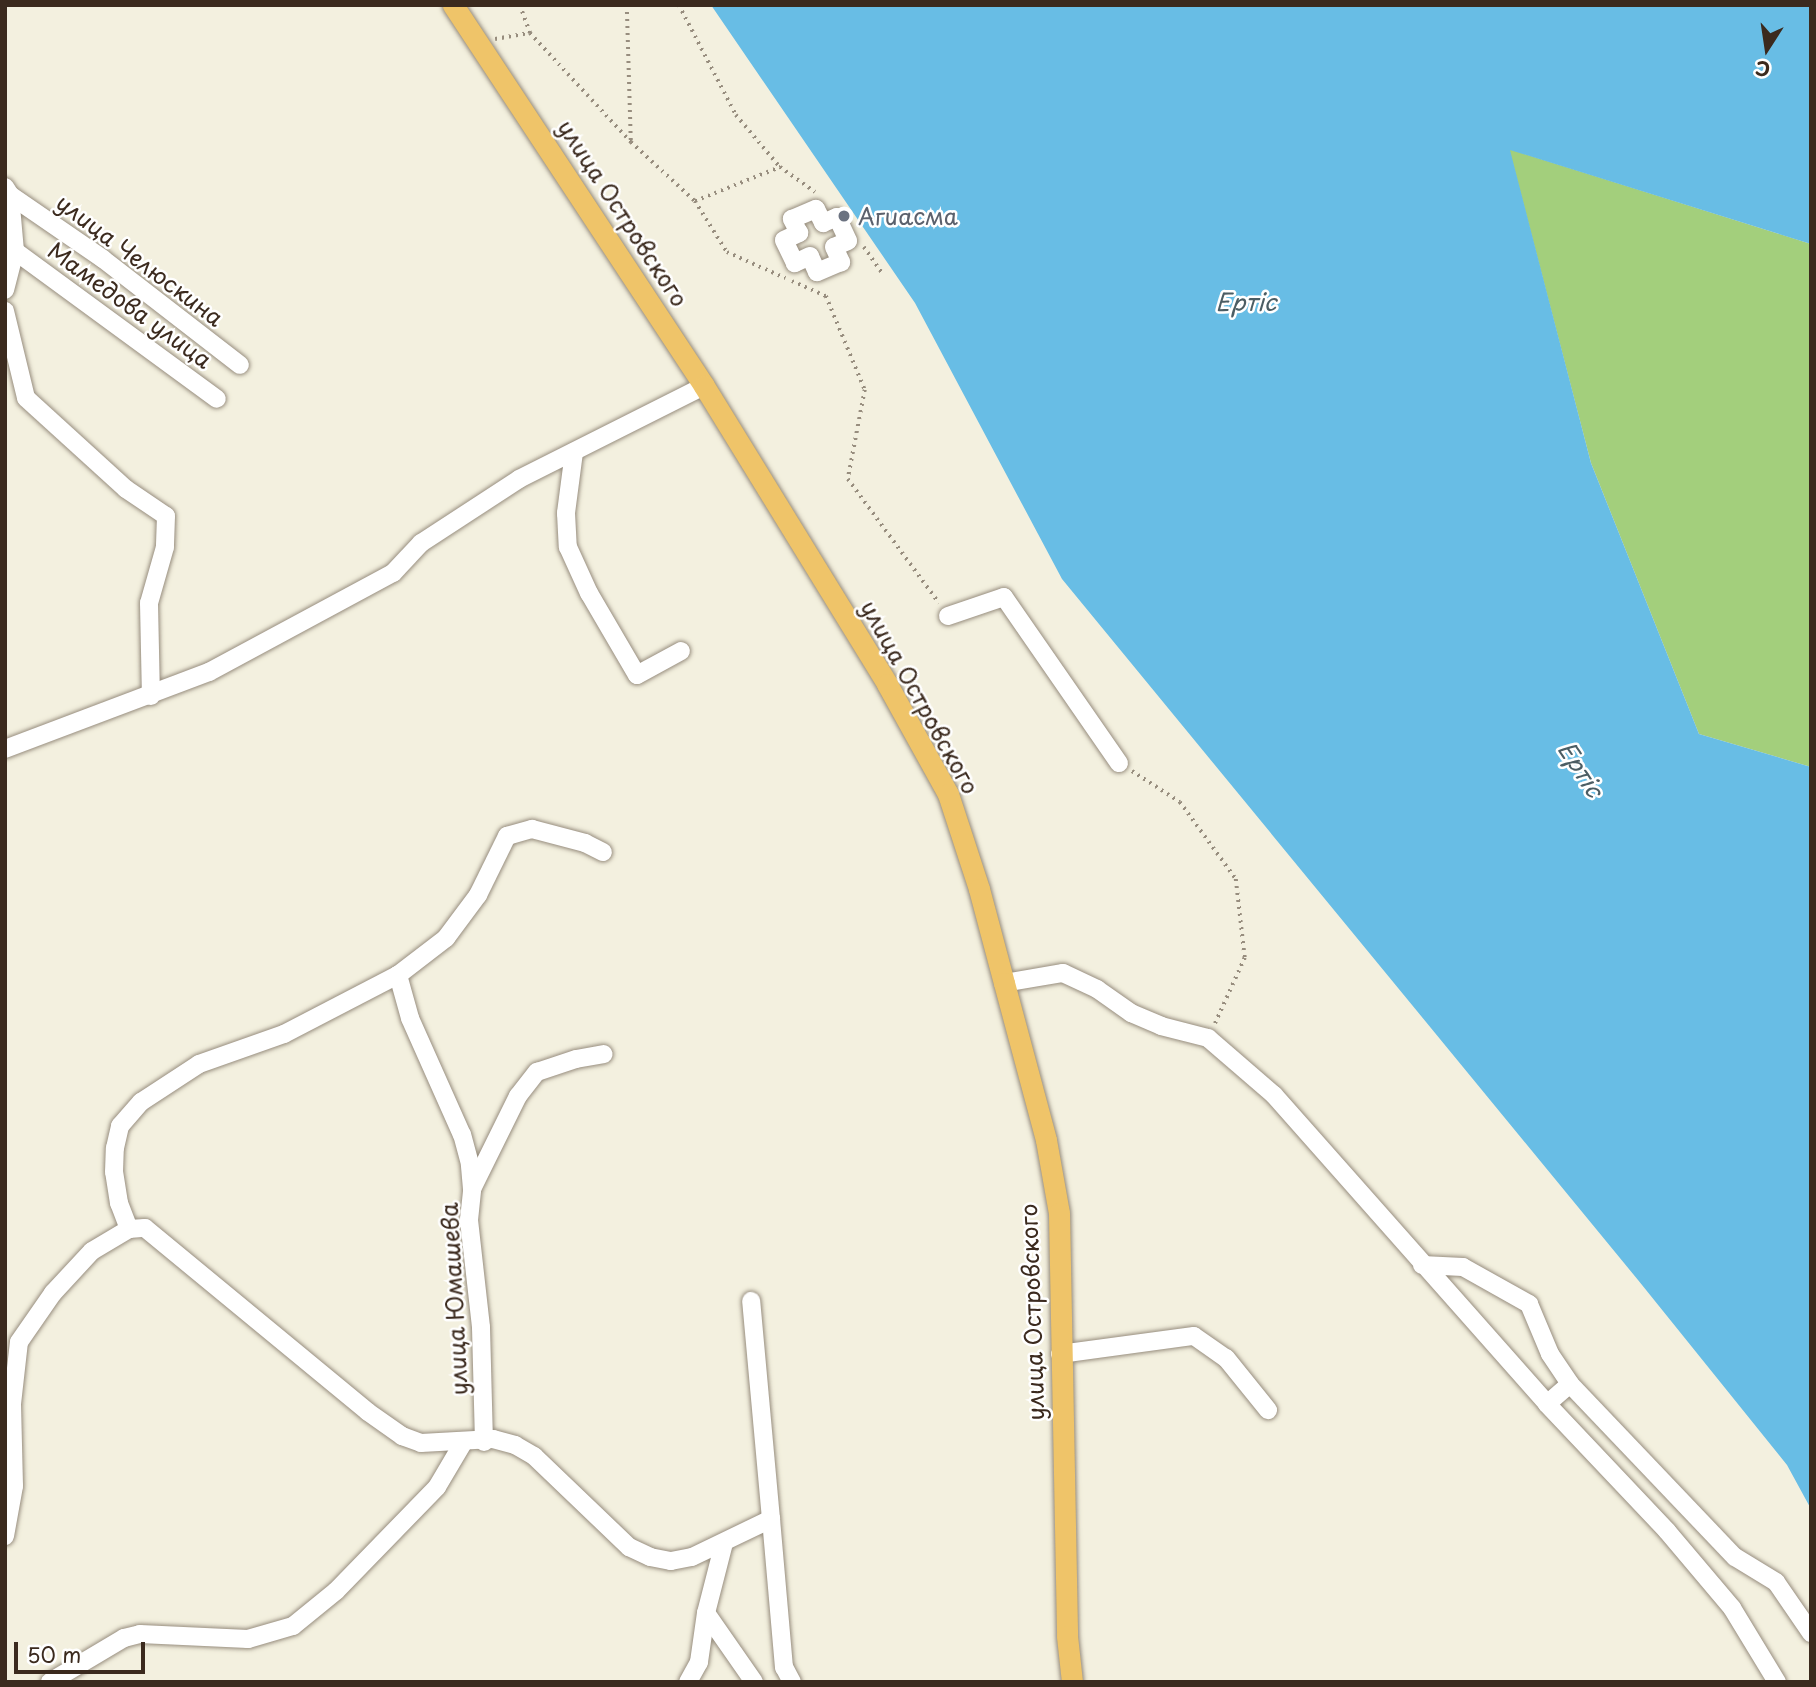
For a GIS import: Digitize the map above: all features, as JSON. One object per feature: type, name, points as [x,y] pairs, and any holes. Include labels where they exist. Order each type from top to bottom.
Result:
[{"type":"main road","name":"улица Островского","points":[[453,5],[480,42],[704,386],[887,684],[948,794],[979,889],[1046,1140],[1059,1213],[1067,1636],[1072,1682]]},
{"type":"street","points":[[5,290],[15,251],[8,191]]},
{"type":"street","name":"улица Челюскина","points":[[8,191],[103,259],[240,365]]},
{"type":"street","points":[[816,209],[823,223],[837,217],[848,241],[834,247],[841,262],[817,272],[810,256],[795,263],[784,240],[799,233],[792,219],[816,209]]},
{"type":"street","name":"Мамедова улица","points":[[15,251],[217,399]]},
{"type":"street","points":[[5,311],[26,398],[126,489],[166,516],[165,547],[149,603],[151,696]]},
{"type":"street","points":[[5,749],[209,672],[393,573],[421,543],[519,479],[704,386]]},
{"type":"street","points":[[574,452],[566,513],[568,547],[589,593],[638,675],[681,651]]},
{"type":"street","points":[[948,616],[1004,597],[1119,762]]},
{"type":"street","points":[[603,852],[585,843],[532,829],[507,836],[478,895],[446,938],[398,975],[284,1034],[199,1065],[141,1102],[120,1126],[115,1148],[114,1172],[119,1203],[137,1228],[368,1412],[402,1436],[421,1443],[493,1439],[515,1445],[534,1456],[629,1547],[650,1557],[671,1561],[692,1558],[771,1519]]},
{"type":"street","points":[[1004,982],[1063,973],[1097,989],[1130,1013],[1161,1026],[1208,1038],[1274,1095],[1547,1404],[1667,1531],[1732,1608],[1777,1682]]},
{"type":"street","points":[[398,975],[410,1018],[462,1135],[470,1164],[472,1189]]},
{"type":"street","name":"улица Юмашева","points":[[472,1442],[481,1327],[469,1220],[472,1189],[518,1096],[537,1072],[576,1059],[604,1054]]},
{"type":"street","points":[[5,1536],[14,1486],[12,1404],[19,1342],[53,1293],[92,1251],[137,1228]]},
{"type":"street","points":[[1422,1265],[1463,1267],[1529,1304],[1550,1354],[1570,1384],[1735,1557],[1776,1582],[1811,1633]]},
{"type":"street","points":[[751,1301],[784,1667],[792,1682]]},
{"type":"street","points":[[1060,1354],[1194,1336],[1226,1358],[1268,1410]]},
{"type":"street","points":[[1547,1404],[1570,1384]]},
{"type":"street","points":[[50,1682],[124,1638],[140,1634],[248,1639],[293,1626],[336,1591],[437,1488],[472,1442]]},
{"type":"street","points":[[688,1682],[699,1662],[706,1613],[724,1543]]},
{"type":"street","points":[[706,1613],[754,1682]]},
{"type":"path","points":[[520,5],[530,33],[631,142],[695,201],[726,252],[826,296],[865,390],[848,480],[948,616]]},
{"type":"path","points":[[627,5],[631,142]]},
{"type":"path","points":[[679,5],[736,115],[780,167],[820,195]]},
{"type":"path","points":[[480,42],[530,33]]},
{"type":"path","points":[[695,201],[780,167]]},
{"type":"path","points":[[862,243],[883,273]]},
{"type":"path","points":[[1119,762],[1180,802],[1236,879],[1245,958],[1208,1038]]},
{"type":"green space","points":[[1509,149],[1811,244],[1811,767],[1699,734],[1591,463]]},
{"type":"water","name":"Ертіс","points":[[711,5],[1811,5],[1811,244],[1510,150],[1591,463],[1699,734],[1811,767],[1811,1509],[1787,1465],[1062,579],[915,303]]},
{"type":"place","name":"Агиасма","points":[[844,216]]}]
